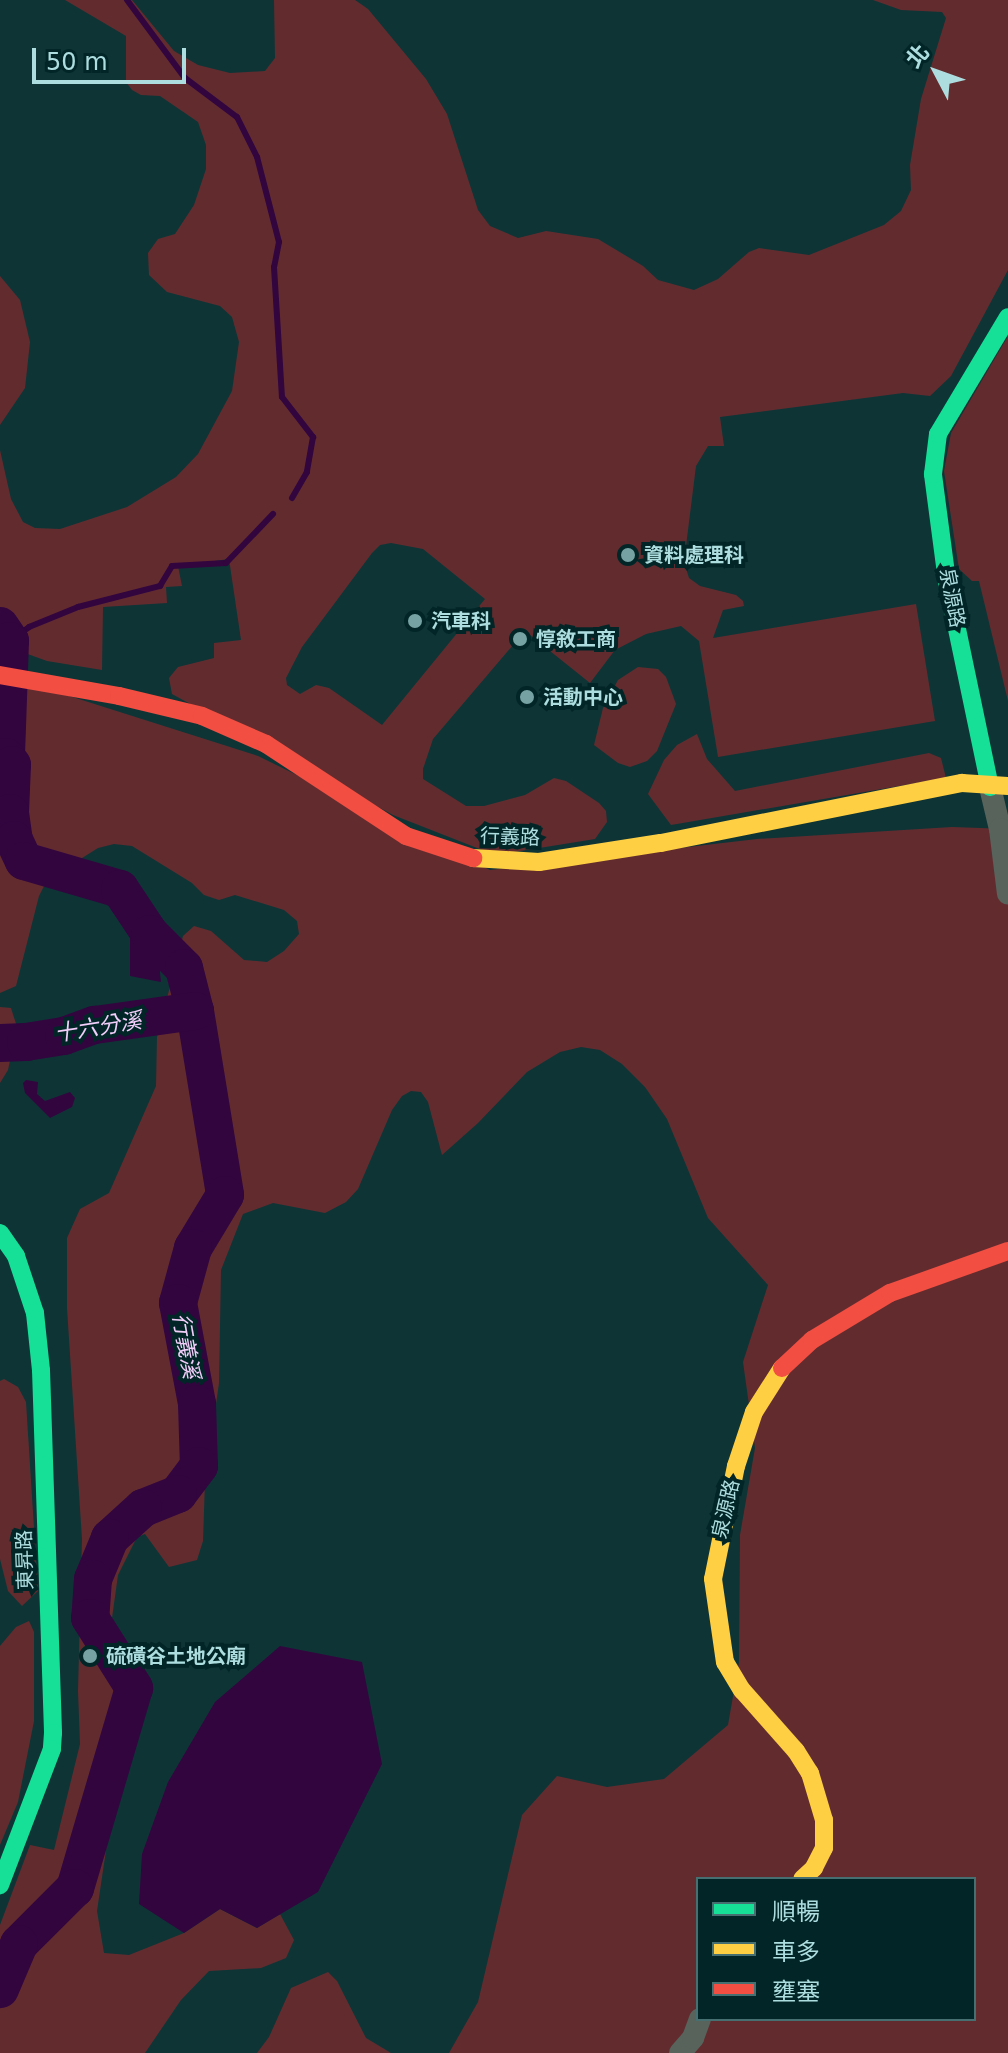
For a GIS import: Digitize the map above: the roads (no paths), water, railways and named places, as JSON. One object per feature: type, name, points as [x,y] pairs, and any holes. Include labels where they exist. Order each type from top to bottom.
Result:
[{"type":"street","name":"泉源路","points":[[1008,317],[938,434],[933,474],[947,581],[999,786],[1000,829],[1008,894]]},
{"type":"street","name":"行義路","points":[[0,675],[119,696],[202,716],[266,744],[406,836],[483,861],[539,862],[661,843],[962,783],[999,786]]},
{"type":"street","name":"東昇路","points":[[0,1233],[16,1256],[35,1313],[41,1370],[53,1733],[52,1749],[0,1885]]},
{"type":"street","name":"泉源路","points":[[804,1877],[814,1868],[824,1848],[824,1820],[810,1773],[742,1690],[725,1662],[721,1639],[713,1579],[736,1466],[754,1412],[778,1372],[812,1340],[890,1293],[999,1257],[1008,1251]]},
{"type":"street","points":[[680,2053],[693,2038],[699,2021]]},
{"type":"waterway","points":[[127,0],[185,78],[237,117],[257,157],[279,242],[274,267],[282,397],[313,437],[307,472],[292,498]]},
{"type":"waterway","points":[[10,641],[29,627],[78,607],[160,586],[172,566],[226,563],[273,514]]},
{"type":"waterway","name":"行義溪","points":[[0,626],[10,641],[6,757],[12,765],[10,813],[14,840],[24,861],[120,889],[150,934],[184,968],[195,1011],[225,1195],[193,1248],[178,1303],[197,1404],[199,1466],[178,1494],[143,1508],[110,1538],[93,1579],[90,1618],[134,1688],[75,1888],[19,1944],[0,1989]]},
{"type":"waterway","name":"十六分溪","points":[[0,1043],[64,1036],[95,1025],[195,1011]]},
{"type":"place","name":"資料處理科","points":[[628,555]]},
{"type":"place","name":"汽車科","points":[[415,621]]},
{"type":"place","name":"惇敘工商","points":[[520,639]]},
{"type":"place","name":"活動中心","points":[[527,697]]},
{"type":"place","name":"硫磺谷土地公廟","points":[[90,1656]]}]
